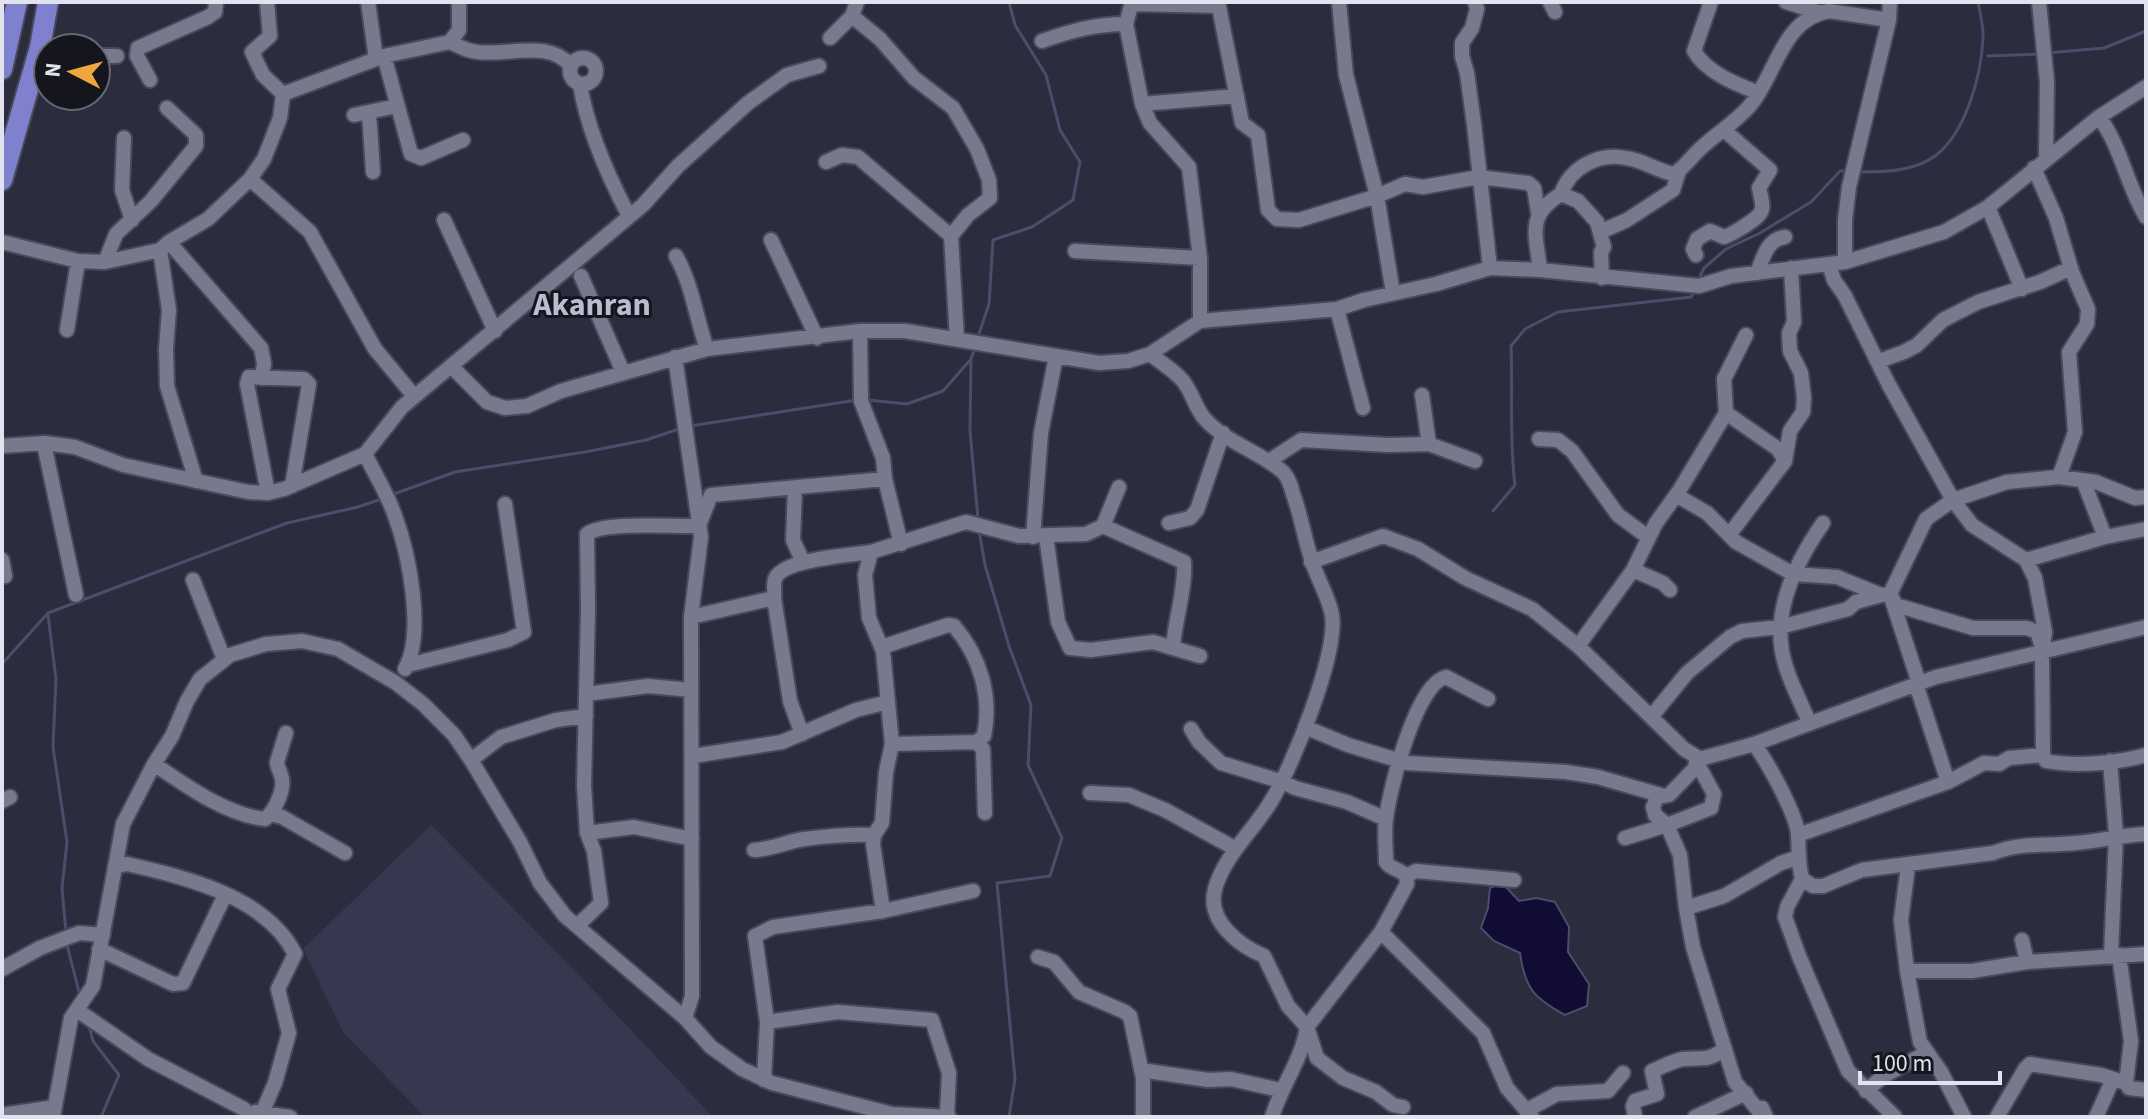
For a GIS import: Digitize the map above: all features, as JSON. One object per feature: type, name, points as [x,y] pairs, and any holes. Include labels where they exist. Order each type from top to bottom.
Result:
[{"type":"highway","points":[[2,69],[17,2]]},
{"type":"highway","points":[[45,32],[48,2]]},
{"type":"highway","points":[[2,180],[32,86]]},
{"type":"street","points":[[150,80],[137,56],[138,48],[208,17],[215,12],[216,2]]},
{"type":"street","points":[[267,2],[270,36],[252,52],[263,75],[283,94]]},
{"type":"street","points":[[368,2],[380,57],[411,154],[421,158],[463,140]]},
{"type":"street","points":[[450,42],[459,30],[459,2]]},
{"type":"street","points":[[1339,2],[1346,75],[1377,196],[1393,293]]},
{"type":"street","points":[[1475,2],[1477,9],[1472,28],[1462,43],[1462,56],[1473,112],[1490,268]]},
{"type":"street","points":[[1711,2],[1694,51],[1699,60],[1733,83],[1759,93]]},
{"type":"street","points":[[1786,2],[1821,13]]},
{"type":"street","points":[[1845,262],[1849,187],[1889,20],[1890,2]]},
{"type":"street","points":[[2039,2],[2045,52],[2046,159]]},
{"type":"street","points":[[1200,321],[1200,258],[1189,167],[1150,123],[1142,104],[1126,24],[1132,3],[1218,4],[1242,123],[1258,135],[1268,210],[1277,219],[1299,220],[1405,184],[1423,187],[1479,177],[1528,183],[1534,188],[1538,212],[1536,231],[1540,270]]},
{"type":"street","points":[[830,38],[855,9],[914,78],[953,108],[977,149],[989,180],[990,198],[968,215],[951,236]]},
{"type":"street","points":[[1538,212],[1561,194],[1566,179],[1581,165],[1608,158],[1626,158],[1663,172],[1674,174],[1679,171],[1702,147],[1740,117],[1759,93],[1799,25],[1829,11],[1889,20]]},
{"type":"street","points":[[1042,41],[1075,29],[1126,24]]},
{"type":"street","points":[[283,94],[380,57],[450,42],[469,51],[558,54],[571,66],[574,80],[580,84],[605,162],[629,216]]},
{"type":"street","points":[[112,56],[117,56]]},
{"type":"street","points":[[571,66],[582,58],[594,65],[596,72],[593,79],[580,84]]},
{"type":"street","points":[[2,446],[44,444],[75,447],[123,465],[248,492],[268,493],[292,486],[365,454],[414,396],[643,205],[678,166],[748,103],[787,75],[819,66]]},
{"type":"street","points":[[451,366],[487,402],[505,408],[527,406],[561,391],[707,349],[860,331],[905,331],[1099,363],[1128,361],[1150,354],[1200,321],[1337,309],[1490,268],[1540,270],[1694,286],[1757,273],[1845,262],[1944,232],[1988,207],[2099,117],[2146,87]]},
{"type":"street","points":[[2,242],[78,261],[105,262],[165,246],[208,219],[250,179],[264,159],[280,118],[283,94]]},
{"type":"street","points":[[1142,104],[1237,96]]},
{"type":"street","points":[[373,172],[361,114],[397,106]]},
{"type":"street","points":[[105,262],[116,234],[151,201],[196,146],[196,135],[167,108]]},
{"type":"street","points":[[2099,117],[2109,130],[2132,193],[2146,217]]},
{"type":"street","points":[[1696,255],[1693,249],[1697,239],[1710,231],[1724,237],[1739,232],[1760,215],[1764,205],[1759,188],[1770,170],[1724,130]]},
{"type":"street","points":[[124,138],[122,190],[132,220]]},
{"type":"street","points":[[826,162],[842,155],[858,157],[951,236],[970,341]]},
{"type":"street","points":[[2034,168],[2062,234],[2071,268],[2088,309],[2087,324],[2069,352],[2075,432],[2059,477]]},
{"type":"street","points":[[1600,232],[1627,220],[1673,190],[1679,171]]},
{"type":"street","points":[[250,179],[310,232],[375,349],[414,396]]},
{"type":"street","points":[[1561,194],[1578,201],[1597,222],[1604,247],[1601,252],[1602,278]]},
{"type":"street","points":[[1988,207],[2022,289]]},
{"type":"street","points":[[444,220],[495,331]]},
{"type":"street","points":[[1757,273],[1769,244],[1776,238],[1785,237]]},
{"type":"street","points":[[771,240],[817,338]]},
{"type":"street","points":[[165,246],[261,348],[264,363],[262,378]]},
{"type":"street","points":[[165,246],[169,310],[167,386],[196,481]]},
{"type":"street","points":[[1075,251],[1200,258]]},
{"type":"street","points":[[676,256],[686,273],[707,349]]},
{"type":"street","points":[[67,330],[78,261]]},
{"type":"street","points":[[1829,264],[1834,280],[1910,425],[1953,500],[1972,525],[2026,560],[2035,578],[2045,632],[2042,650],[2043,755],[2046,761],[2063,764],[2126,761],[2146,755]]},
{"type":"street","points":[[1729,535],[1785,461],[1790,431],[1803,412],[1801,373],[1790,351],[1789,333],[1794,322],[1791,268]]},
{"type":"street","points":[[1879,361],[1917,345],[1943,320],[1978,302],[2022,289],[2071,268]]},
{"type":"street","points":[[581,276],[623,372]]},
{"type":"street","points":[[1337,309],[1363,408]]},
{"type":"street","points":[[860,331],[861,401],[883,458],[901,544]]},
{"type":"street","points":[[1578,646],[1633,570],[1648,537],[1726,413],[1724,379],[1746,335]]},
{"type":"street","points":[[1150,354],[1183,380],[1203,417],[1287,475],[1299,509],[1311,562],[1322,581],[1332,617],[1327,653],[1305,727],[1283,782],[1270,805],[1236,849],[1214,890],[1217,915],[1226,930],[1248,949],[1264,956],[1288,1006],[1307,1027],[1317,1058],[1343,1078],[1376,1092],[1393,1105],[1403,1107]]},
{"type":"street","points":[[1056,356],[1041,433],[1039,536],[1058,622],[1070,648],[1091,650],[1153,642],[1200,656]]},
{"type":"street","points":[[675,357],[701,537],[691,617],[692,996],[685,1018]]},
{"type":"street","points":[[268,493],[247,384],[249,377],[304,379],[309,384],[292,486]]},
{"type":"street","points":[[1422,395],[1429,444]]},
{"type":"street","points":[[1726,413],[1778,449],[1785,461]]},
{"type":"street","points":[[1169,523],[1190,518],[1197,510],[1223,433]]},
{"type":"street","points":[[1539,439],[1558,440],[1572,451],[1618,515],[1648,537]]},
{"type":"street","points":[[1269,461],[1301,440],[1429,444],[1475,461]]},
{"type":"street","points":[[44,444],[76,595]]},
{"type":"street","points":[[365,454],[395,516],[410,578],[414,620],[408,665],[396,683]]},
{"type":"street","points":[[1948,782],[1886,595],[1926,519],[1953,500],[2007,482],[2059,477],[2096,482],[2135,498],[2146,497]]},
{"type":"street","points":[[698,526],[711,495],[885,479]]},
{"type":"street","points":[[2083,480],[2105,537]]},
{"type":"street","points":[[802,734],[790,701],[774,598],[775,578],[781,571],[803,562],[871,552],[966,522],[1039,536],[1086,534],[1103,526],[1119,487]]},
{"type":"street","points":[[795,488],[793,540],[803,562]]},
{"type":"street","points":[[1676,495],[1707,513],[1729,535],[1793,574],[1837,577],[1886,595],[1896,605],[1973,628],[2027,628],[2037,632],[2042,650]]},
{"type":"street","points":[[408,665],[508,640],[524,632],[505,504]]},
{"type":"street","points":[[1809,722],[1782,655],[1780,627],[1793,574],[1823,523]]},
{"type":"street","points":[[578,925],[601,903],[594,851],[587,833],[584,785],[587,534],[593,529],[619,526],[698,526]]},
{"type":"street","points":[[1103,526],[1184,562],[1185,575],[1173,647]]},
{"type":"street","points":[[2026,560],[2105,537],[2146,529]]},
{"type":"street","points":[[1311,562],[1383,536],[1418,549],[1465,578],[1532,609],[1578,646],[1698,760],[1714,794],[1711,808],[1625,838]]},
{"type":"street","points":[[871,552],[865,575],[869,618],[882,647],[892,744],[886,772],[882,823],[874,835],[873,844],[883,911]]},
{"type":"street","points":[[2,560],[5,576]]},
{"type":"street","points":[[1633,570],[1663,583],[1670,590]]},
{"type":"street","points":[[193,580],[224,659]]},
{"type":"street","points":[[1651,717],[1687,673],[1730,637],[1742,631],[1780,627],[1848,609],[1856,602],[1886,595]]},
{"type":"street","points":[[691,617],[774,598]]},
{"type":"street","points":[[2027,628],[2042,616]]},
{"type":"street","points":[[882,647],[948,625],[954,626],[975,654],[987,720],[984,736],[976,742],[892,744]]},
{"type":"street","points":[[1698,760],[1754,744],[1917,683],[2146,627]]},
{"type":"street","points":[[2,1115],[54,1112],[71,1018],[93,986],[123,824],[200,679],[224,659],[266,644],[302,641],[338,649],[396,683],[423,704],[454,735],[471,760],[520,842],[540,883],[565,916],[685,1018],[711,1047],[742,1069],[764,1080],[892,1114],[948,1117],[949,1073],[932,1020],[838,1012],[767,1022]]},
{"type":"street","points":[[1272,1117],[1280,1090],[1304,1045],[1307,1027],[1381,932],[1407,884],[1403,872],[1392,869],[1386,862],[1386,819],[1398,760],[1425,695],[1438,679],[1446,677],[1488,699]]},
{"type":"street","points":[[586,694],[648,686],[691,690]]},
{"type":"street","points":[[693,756],[782,742],[856,710],[888,702]]},
{"type":"street","points":[[471,760],[501,737],[556,720],[586,716]]},
{"type":"street","points":[[1305,727],[1348,745],[1398,760],[1449,767],[1566,772],[1669,795],[1695,768],[1698,760]]},
{"type":"street","points":[[1191,729],[1199,742],[1221,763],[1347,802],[1386,819]]},
{"type":"street","points":[[154,764],[196,793],[265,819],[271,814],[282,789],[283,777],[277,762],[286,733]]},
{"type":"street","points":[[976,742],[983,749],[985,813]]},
{"type":"street","points":[[1754,744],[1769,764],[1798,835],[1796,858],[1802,879],[1813,886],[1823,886],[1862,870],[1993,853],[2013,845],[2079,843],[2116,835],[2146,834]]},
{"type":"street","points":[[1798,835],[1948,782],[1984,763],[1999,764],[2009,758],[2043,755]]},
{"type":"street","points":[[2096,1117],[2120,1081],[2131,1041],[2115,955],[2116,835],[2110,761]]},
{"type":"street","points":[[1090,793],[1129,795],[1165,810],[1236,849]]},
{"type":"street","points":[[1658,794],[1653,807],[1655,815],[1667,825],[1680,855],[1693,947],[1735,1082],[1758,1110],[1762,1108],[1766,1117]]},
{"type":"street","points":[[271,814],[282,817],[345,853]]},
{"type":"street","points":[[587,833],[634,827],[692,839]]},
{"type":"street","points":[[754,850],[774,849],[804,839],[874,835]]},
{"type":"street","points":[[1686,908],[1724,896],[1781,863],[1796,858]]},
{"type":"street","points":[[115,866],[127,864],[205,884],[263,916],[289,943],[295,954],[278,989],[289,1033],[287,1047],[262,1113]]},
{"type":"street","points":[[1908,866],[1901,920],[1920,1042],[1941,1072],[1964,1117]]},
{"type":"street","points":[[1406,876],[1416,871],[1514,880]]},
{"type":"street","points":[[1802,879],[1785,917],[1848,1071],[1895,1117]]},
{"type":"street","points":[[764,1080],[767,1022],[755,936],[773,927],[883,911],[973,891]]},
{"type":"street","points":[[2,969],[40,948],[79,933],[101,942],[173,984],[183,983],[225,895]]},
{"type":"street","points":[[1381,932],[1483,1033],[1507,1088],[1530,1114],[1557,1094],[1608,1091],[1623,1073]]},
{"type":"street","points":[[2022,940],[2027,962]]},
{"type":"street","points":[[1907,971],[1972,971],[2027,962],[2146,954]]},
{"type":"street","points":[[1038,957],[1054,962],[1079,992],[1127,1013],[1141,1070],[1143,1117]]},
{"type":"street","points":[[77,1010],[148,1059],[241,1113],[290,1117]]},
{"type":"street","points":[[1635,1117],[1632,1103],[1657,1094],[1652,1071],[1684,1059],[1698,1061],[1711,1058],[1725,1049]]},
{"type":"street","points":[[1866,1091],[1882,1077],[1927,1052]]},
{"type":"street","points":[[1997,1117],[2030,1064],[2120,1081],[2129,1088],[2146,1090]]},
{"type":"street","points":[[1141,1070],[1208,1080],[1231,1079],[1280,1090]]},
{"type":"street","points":[[1695,1117],[1746,1093]]},
{"type":"shaded area","points":[[431,825],[713,1117],[425,1117],[343,1032],[303,949]]},
{"type":"shaded area","points":[[1502,883],[1519,901],[1536,898],[1555,902],[1569,927],[1568,952],[1589,984],[1587,1006],[1565,1015],[1546,1003],[1528,984],[1520,953],[1494,941],[1481,928],[1488,908],[1490,888]]},
{"type":"waterway","points":[[978,337],[989,304],[993,240],[1032,227],[1073,200],[1080,162],[1060,130],[1046,75],[1015,25],[1009,2]]},
{"type":"waterway","points":[[1857,172],[1898,170],[1917,165],[1946,146],[1970,103],[1979,70],[1983,34],[1978,2]]},
{"type":"waterway","points":[[2047,53],[2104,48],[2146,31]]},
{"type":"waterway","points":[[1988,56],[2040,54]]},
{"type":"waterway","points":[[1698,281],[1704,268],[1726,249],[1760,233],[1811,202],[1840,171],[1846,171]]},
{"type":"waterway","points":[[1493,511],[1515,485],[1511,346],[1525,329],[1558,312],[1691,297],[1694,292]]},
{"type":"waterway","points":[[975,348],[971,359],[970,431],[978,519]]},
{"type":"waterway","points":[[868,400],[907,404],[943,391],[971,359]]},
{"type":"waterway","points":[[690,426],[857,400]]},
{"type":"waterway","points":[[391,495],[455,472],[585,452],[646,440],[679,429]]},
{"type":"waterway","points":[[2,664],[48,613],[287,523],[384,498]]},
{"type":"waterway","points":[[979,531],[985,565],[1009,646],[1031,705],[1028,765],[1062,838],[1050,876],[997,883],[1015,1079],[1009,1117]]},
{"type":"waterway","points":[[48,615],[56,679],[53,747],[67,842],[62,888],[66,933]]},
{"type":"waterway","points":[[67,945],[80,996]]},
{"type":"waterway","points":[[89,1026],[93,1041],[119,1075],[101,1117]]},
{"type":"district","name":"Akanran","points":[[592,304]]}]
